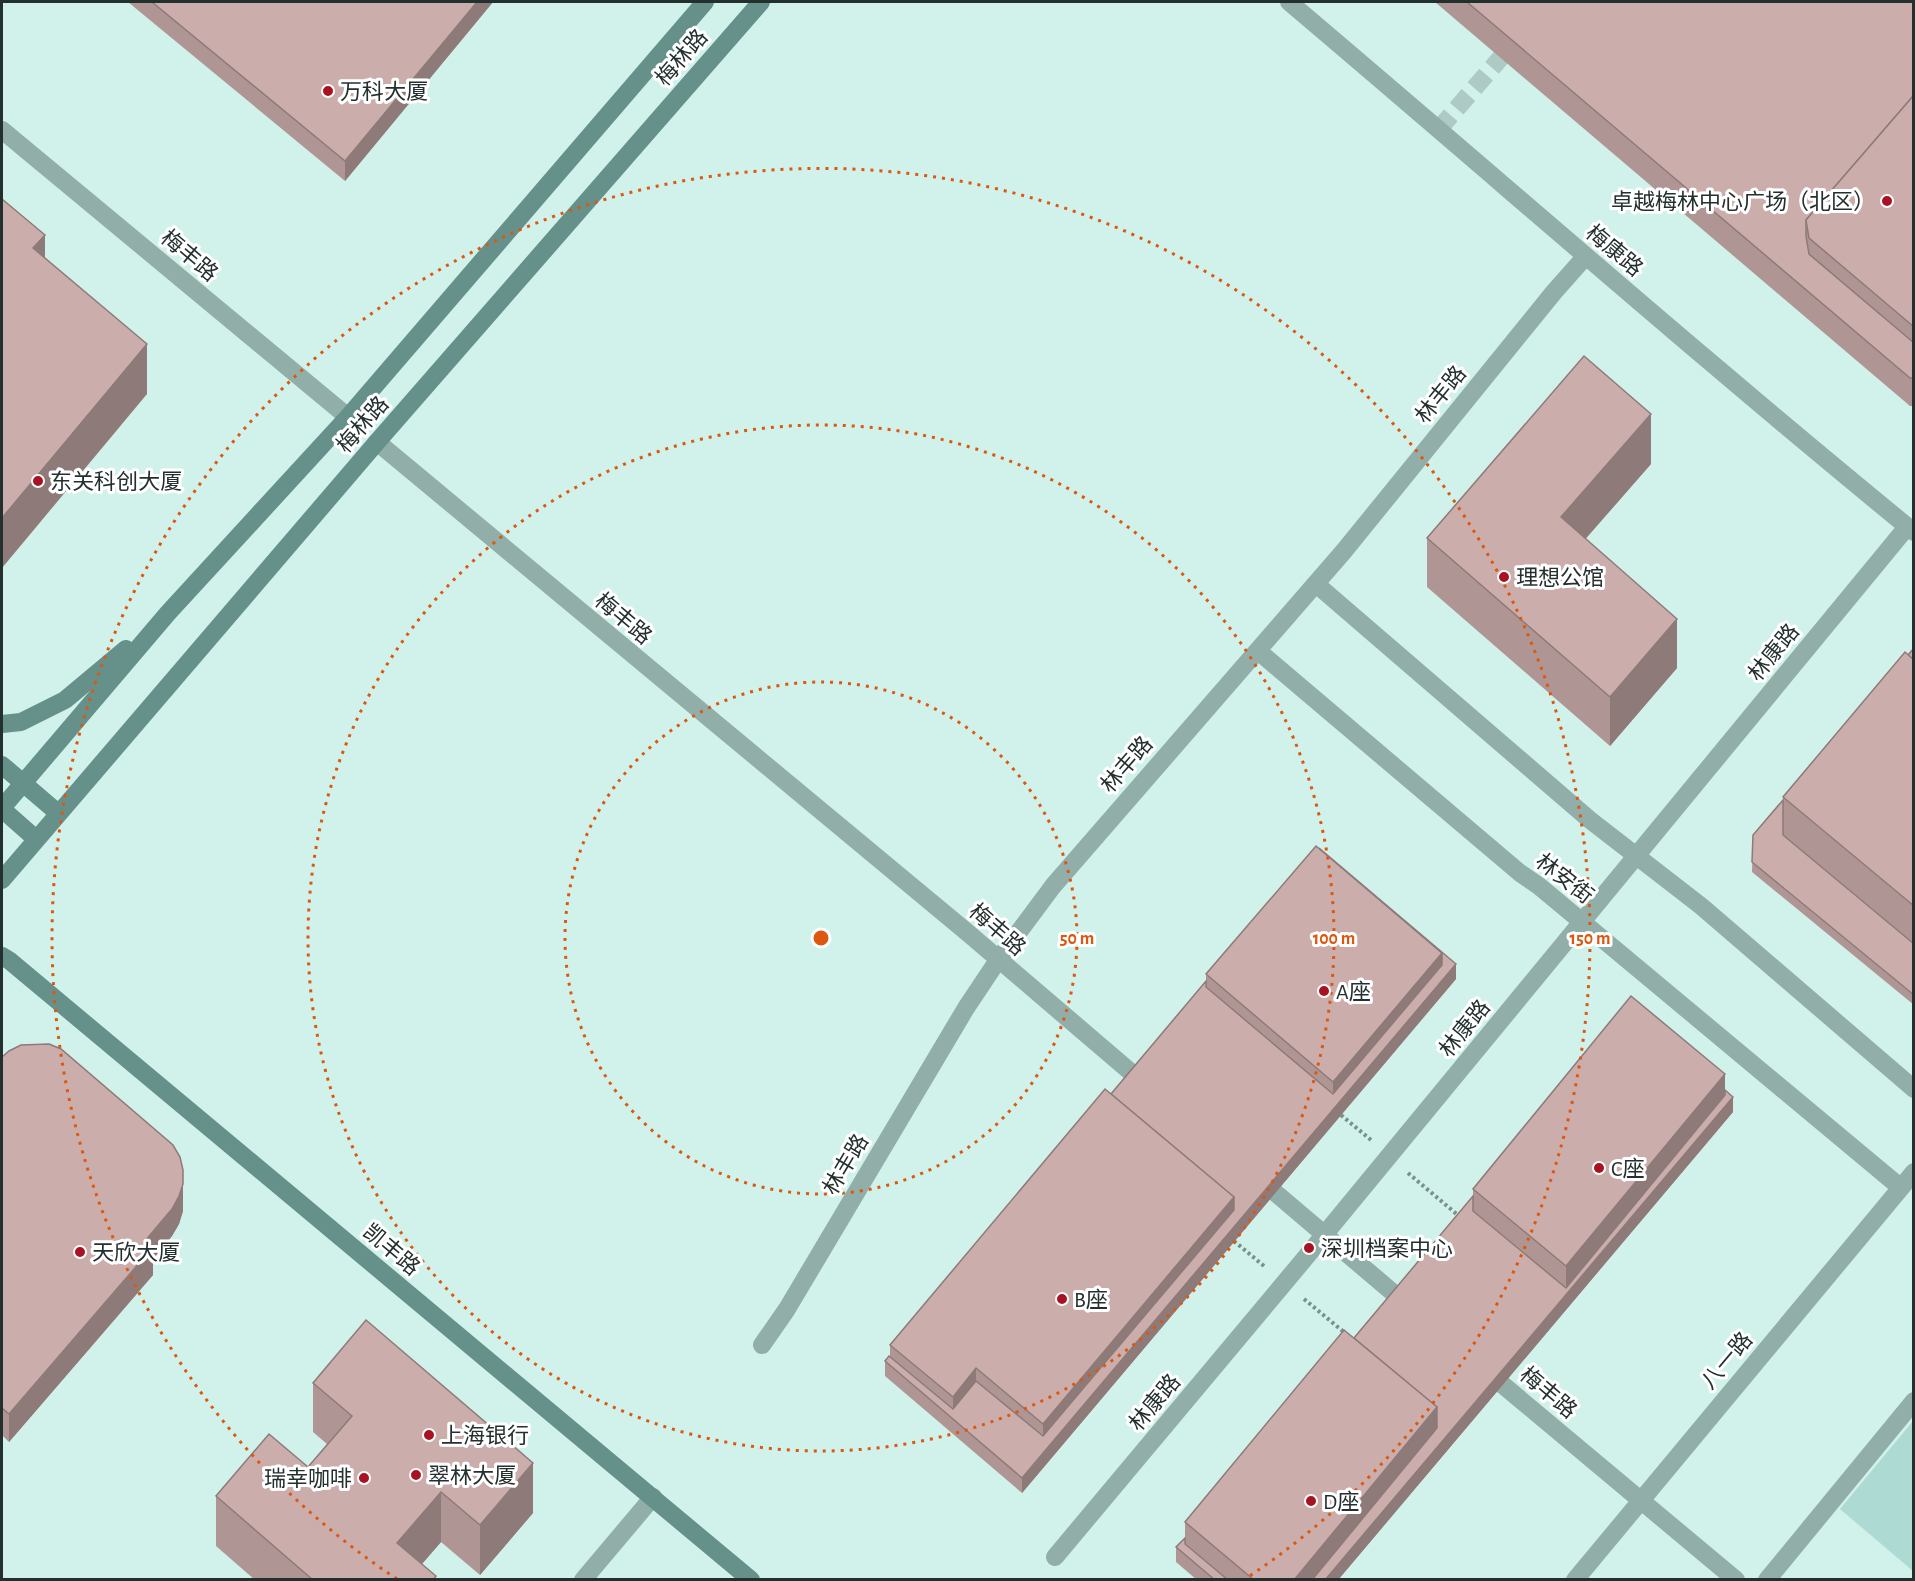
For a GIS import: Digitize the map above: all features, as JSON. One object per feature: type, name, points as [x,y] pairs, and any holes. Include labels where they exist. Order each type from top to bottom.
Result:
[{"type":"main road","name":"梅林路","points":[[2,808],[168,613],[348,417],[705,2]]},
{"type":"main road","name":"梅林路","points":[[2,879],[377,442],[761,2]]},
{"type":"main road","points":[[2,724],[21,722],[65,700],[168,613]]},
{"type":"main road","points":[[2,765],[58,813]]},
{"type":"main road","points":[[2,808],[36,839]]},
{"type":"main road","name":"凯丰路","points":[[2,956],[751,1580]]},
{"type":"street","name":"梅康路","points":[[1289,2],[1585,257],[1910,529]]},
{"type":"street","name":"梅丰路","points":[[2,130],[348,417]]},
{"type":"street","name":"林丰路","points":[[762,1345],[787,1309],[966,1008],[998,960],[1053,886],[1316,584],[1585,257]]},
{"type":"street","name":"梅丰路","points":[[377,442],[1157,1094]]},
{"type":"street","name":"林康路","points":[[1055,1557],[1910,529]]},
{"type":"street","points":[[1316,584],[1572,805],[1701,906],[1914,1089]]},
{"type":"street","name":"林安街","points":[[1258,651],[1520,873],[1539,886],[1900,1187]]},
{"type":"street","points":[[1248,1171],[1425,1320]]},
{"type":"street","name":"八一路","points":[[1575,1580],[1914,1172]]},
{"type":"street","name":"梅丰路","points":[[1470,1357],[1736,1580]]},
{"type":"street","points":[[1767,1580],[1914,1401]]},
{"type":"street","points":[[583,1580],[653,1497]]},
{"type":"green space","points":[[1913,1421],[1913,1571],[1840,1509]]},
{"type":"building","name":"万科大厦","points":[[152,2],[477,2],[345,161]]},
{"type":"building","points":[[1467,2],[1914,2],[1914,95],[1806,220],[1806,236],[1809,254],[1914,343],[1914,378],[1910,378]]},
{"type":"building","name":"卓越梅林中心广场（北区）","points":[[1914,95],[1914,327],[1809,238],[1806,220]]},
{"type":"building","name":"东关科创大厦","points":[[2,199],[45,235],[33,248],[147,344],[2,518]]},
{"type":"building","name":"理想公馆","points":[[1584,356],[1651,414],[1561,517],[1677,619],[1610,697],[1427,538]]},
{"type":"building","points":[[1914,648],[1914,660],[1908,655]]},
{"type":"building","points":[[1905,652],[1914,660],[1914,906],[1783,797]]},
{"type":"building","points":[[1783,800],[1783,835],[1914,944],[1914,995],[1752,862],[1753,835]]},
{"type":"building","name":"A座","points":[[1316,846],[1442,953],[1333,1082],[1206,974]]},
{"type":"building","points":[[1319,848],[1456,964],[1022,1478],[885,1361],[889,1356],[953,1409],[976,1381],[1043,1436],[1234,1210],[1234,1197],[1111,1094],[1206,981],[1206,987],[1333,1094],[1442,965],[1442,953]]},
{"type":"building","name":"C座","points":[[1631,996],[1725,1074],[1566,1266],[1473,1189]]},
{"type":"building","name":"天欣大厦","points":[[49,1044],[61,1049],[173,1145],[180,1157],[183,1184],[172,1209],[145,1241],[153,1247],[9,1414],[2,1408],[2,1057],[21,1045]]},
{"type":"building","name":"B座","points":[[1105,1089],[1234,1197],[1043,1424],[976,1368],[953,1397],[890,1345]]},
{"type":"building","points":[[1725,1090],[1733,1097],[1325,1580],[1312,1580],[1437,1428],[1437,1407],[1354,1338],[1473,1196],[1473,1211],[1566,1288],[1725,1095]]},
{"type":"building","name":"翠林大厦","points":[[366,1320],[533,1463],[480,1525],[441,1492],[397,1543],[436,1576],[433,1580],[313,1580],[216,1496],[269,1434],[308,1467],[352,1416],[313,1383]]},
{"type":"building","name":"D座","points":[[1344,1330],[1437,1407],[1294,1580],[1254,1580],[1185,1522]]},
{"type":"building","points":[[1185,1538],[1185,1544],[1228,1580],[1215,1580],[1176,1547]]},
{"type":"tunnel","points":[[1439,129],[1549,2]]},
{"type":"place","name":"万科大厦","points":[[328,91]]},
{"type":"place","name":"卓越梅林中心广场（北区）","points":[[1887,201]]},
{"type":"place","name":"东关科创大厦","points":[[38,481]]},
{"type":"place","name":"理想公馆","points":[[1504,577]]},
{"type":"place","name":"A座","points":[[1324,991]]},
{"type":"place","name":"C座","points":[[1599,1168]]},
{"type":"place","name":"深圳档案中心","points":[[1309,1248]]},
{"type":"place","name":"天欣大厦","points":[[80,1252]]},
{"type":"place","name":"B座","points":[[1062,1299]]},
{"type":"place","name":"上海银行","points":[[429,1435]]},
{"type":"place","name":"翠林大厦","points":[[416,1475]]},
{"type":"place","name":"瑞幸咖啡","points":[[364,1478]]},
{"type":"place","name":"D座","points":[[1311,1501]]}]
